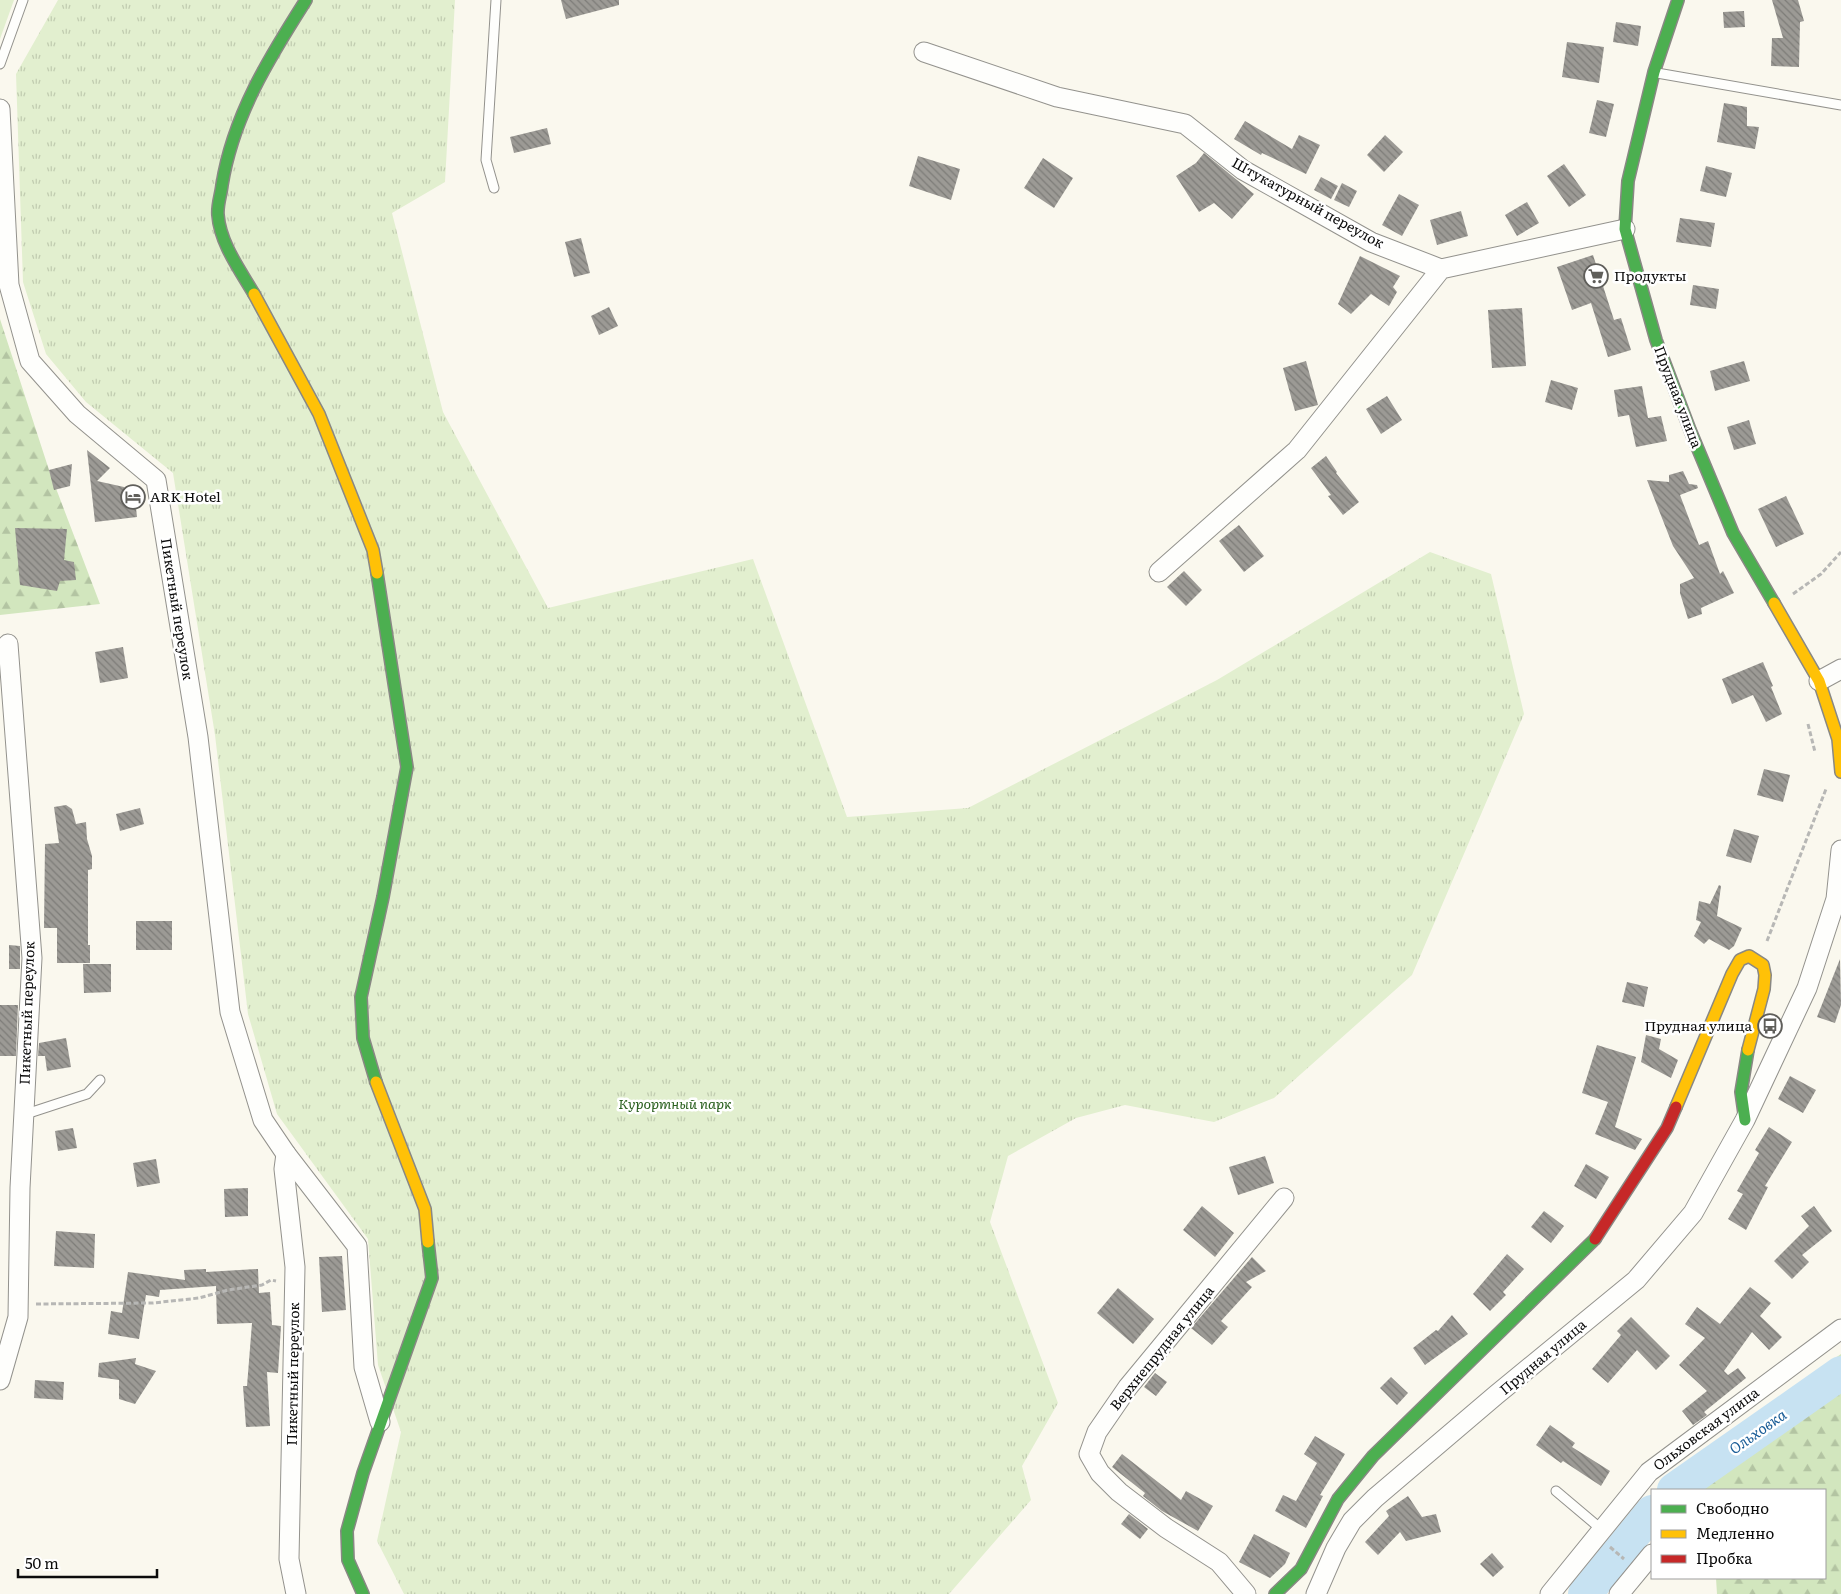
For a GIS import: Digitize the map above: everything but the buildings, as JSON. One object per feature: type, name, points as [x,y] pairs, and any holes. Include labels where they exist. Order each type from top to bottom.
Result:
[{"type":"street","points":[[306,0],[284,34],[251,94],[234,132],[223,167],[218,215],[226,244],[319,414],[373,550],[407,767],[383,897],[361,997],[363,1038],[377,1084],[425,1209],[432,1278],[380,1422],[347,1531],[348,1560],[363,1594]]},
{"type":"street","name":"Прудная улица","points":[[1678,0],[1654,72],[1628,181],[1625,229],[1656,340],[1690,430],[1733,533],[1774,607],[1819,681],[1838,739],[1841,772]]},
{"type":"street","name":"Штукатурный переулок","points":[[924,52],[1057,97],[1185,124],[1243,170],[1371,242],[1441,269]]},
{"type":"street","name":"Пикетный переулок","points":[[0,109],[9,285],[30,361],[77,414],[156,480],[198,736],[230,1012],[263,1120],[286,1154],[356,1246],[364,1367],[380,1422]]},
{"type":"street","points":[[1159,572],[1297,450],[1441,269],[1625,229]]},
{"type":"street","name":"Пикетный переулок","points":[[0,1380],[18,1317],[23,1115],[32,958],[8,644]]},
{"type":"street","points":[[1819,681],[1841,669]]},
{"type":"street","name":"Прудная улица","points":[[1316,1594],[1336,1548],[1352,1521],[1376,1498],[1636,1280],[1694,1213],[1745,1120],[1807,988],[1836,899],[1841,850]]},
{"type":"street","points":[[1274,1594],[1302,1569],[1338,1499],[1373,1456],[1595,1239],[1668,1128],[1690,1070],[1740,960],[1749,956],[1760,960],[1765,969],[1765,988],[1740,1089],[1741,1107],[1745,1120]]},
{"type":"street","name":"Пикетный переулок","points":[[286,1154],[284,1169],[295,1267],[289,1559],[296,1594]]},
{"type":"street","name":"Верхнепрудная улица","points":[[1246,1594],[1219,1562],[1166,1528],[1119,1492],[1100,1473],[1089,1454],[1097,1432],[1128,1387],[1284,1198]]},
{"type":"street","name":"Ольховская улица","points":[[1550,1594],[1649,1472],[1841,1329]]},
{"type":"street","points":[[1618,1594],[1651,1555]]},
{"type":"lane","points":[[0,64],[23,0]]},
{"type":"lane","points":[[494,188],[486,160],[496,0]]},
{"type":"lane","points":[[1654,72],[1841,105]]},
{"type":"lane","points":[[23,1115],[87,1094],[100,1080]]},
{"type":"lane","points":[[1556,1491],[1599,1532]]},
{"type":"path","points":[[1774,607],[1821,574],[1841,552]]},
{"type":"path","points":[[1806,718],[1816,755]]},
{"type":"path","points":[[1760,960],[1827,792],[1824,782]]},
{"type":"path","points":[[18,1305],[153,1303],[199,1298],[228,1290],[262,1285],[271,1280]]},
{"type":"path","points":[[1599,1532],[1638,1571]]},
{"type":"green space","points":[[0,0],[14,0],[0,39]]},
{"type":"green space","name":"Курортный парк","points":[[58,0],[455,0],[445,182],[392,213],[443,412],[548,608],[753,559],[847,817],[968,808],[1217,680],[1430,552],[1491,574],[1524,714],[1412,975],[1274,1098],[1214,1122],[1125,1105],[1076,1118],[1008,1156],[990,1222],[1058,1403],[1022,1466],[1031,1500],[949,1594],[404,1594],[377,1541],[401,1432],[378,1365],[368,1239],[277,1114],[248,1014],[215,735],[173,473],[86,402],[46,354],[23,282],[16,74]]},
{"type":"green space","points":[[0,319],[49,470],[100,604],[0,615]]},
{"type":"green space","points":[[1841,1354],[1841,1594],[1717,1594],[1716,1579],[1826,1579],[1826,1489],[1659,1489],[1750,1418]]},
{"type":"waterway","name":"Ольховка","points":[[1675,1489],[1841,1373]]},
{"type":"waterway","name":"Ольховка","points":[[1585,1594],[1651,1513]]},
{"type":"traffic: fast","points":[[254,294],[222,236],[218,215],[219,204],[227,160],[244,111],[266,66],[306,0]]},
{"type":"traffic: fast","points":[[1678,0],[1654,72],[1628,181],[1625,229],[1656,340],[1690,430],[1733,533],[1774,603]]},
{"type":"traffic: fast","points":[[376,1082],[363,1038],[361,997],[383,897],[407,767],[377,573]]},
{"type":"traffic: fast","points":[[1745,1120],[1741,1092],[1748,1050]]},
{"type":"traffic: fast","points":[[1275,1594],[1301,1569],[1338,1499],[1373,1456],[1595,1239]]},
{"type":"traffic: fast","points":[[363,1594],[348,1560],[347,1531],[363,1473],[432,1278],[428,1242]]},
{"type":"traffic: slow","points":[[254,294],[319,414],[373,550],[377,573]]},
{"type":"traffic: slow","points":[[1774,603],[1819,681],[1838,739],[1841,772]]},
{"type":"traffic: slow","points":[[1676,1107],[1732,974],[1740,960],[1749,956],[1763,965],[1765,975],[1764,989],[1748,1050]]},
{"type":"traffic: slow","points":[[376,1082],[425,1209],[428,1242]]},
{"type":"traffic: jam","points":[[1595,1239],[1667,1128],[1676,1107]]},
{"type":"place","name":"Продукты","points":[[1596,276]]},
{"type":"place","name":"ARK Hotel","points":[[133,497]]},
{"type":"place","name":"Прудная улица","points":[[1770,1026]]}]
